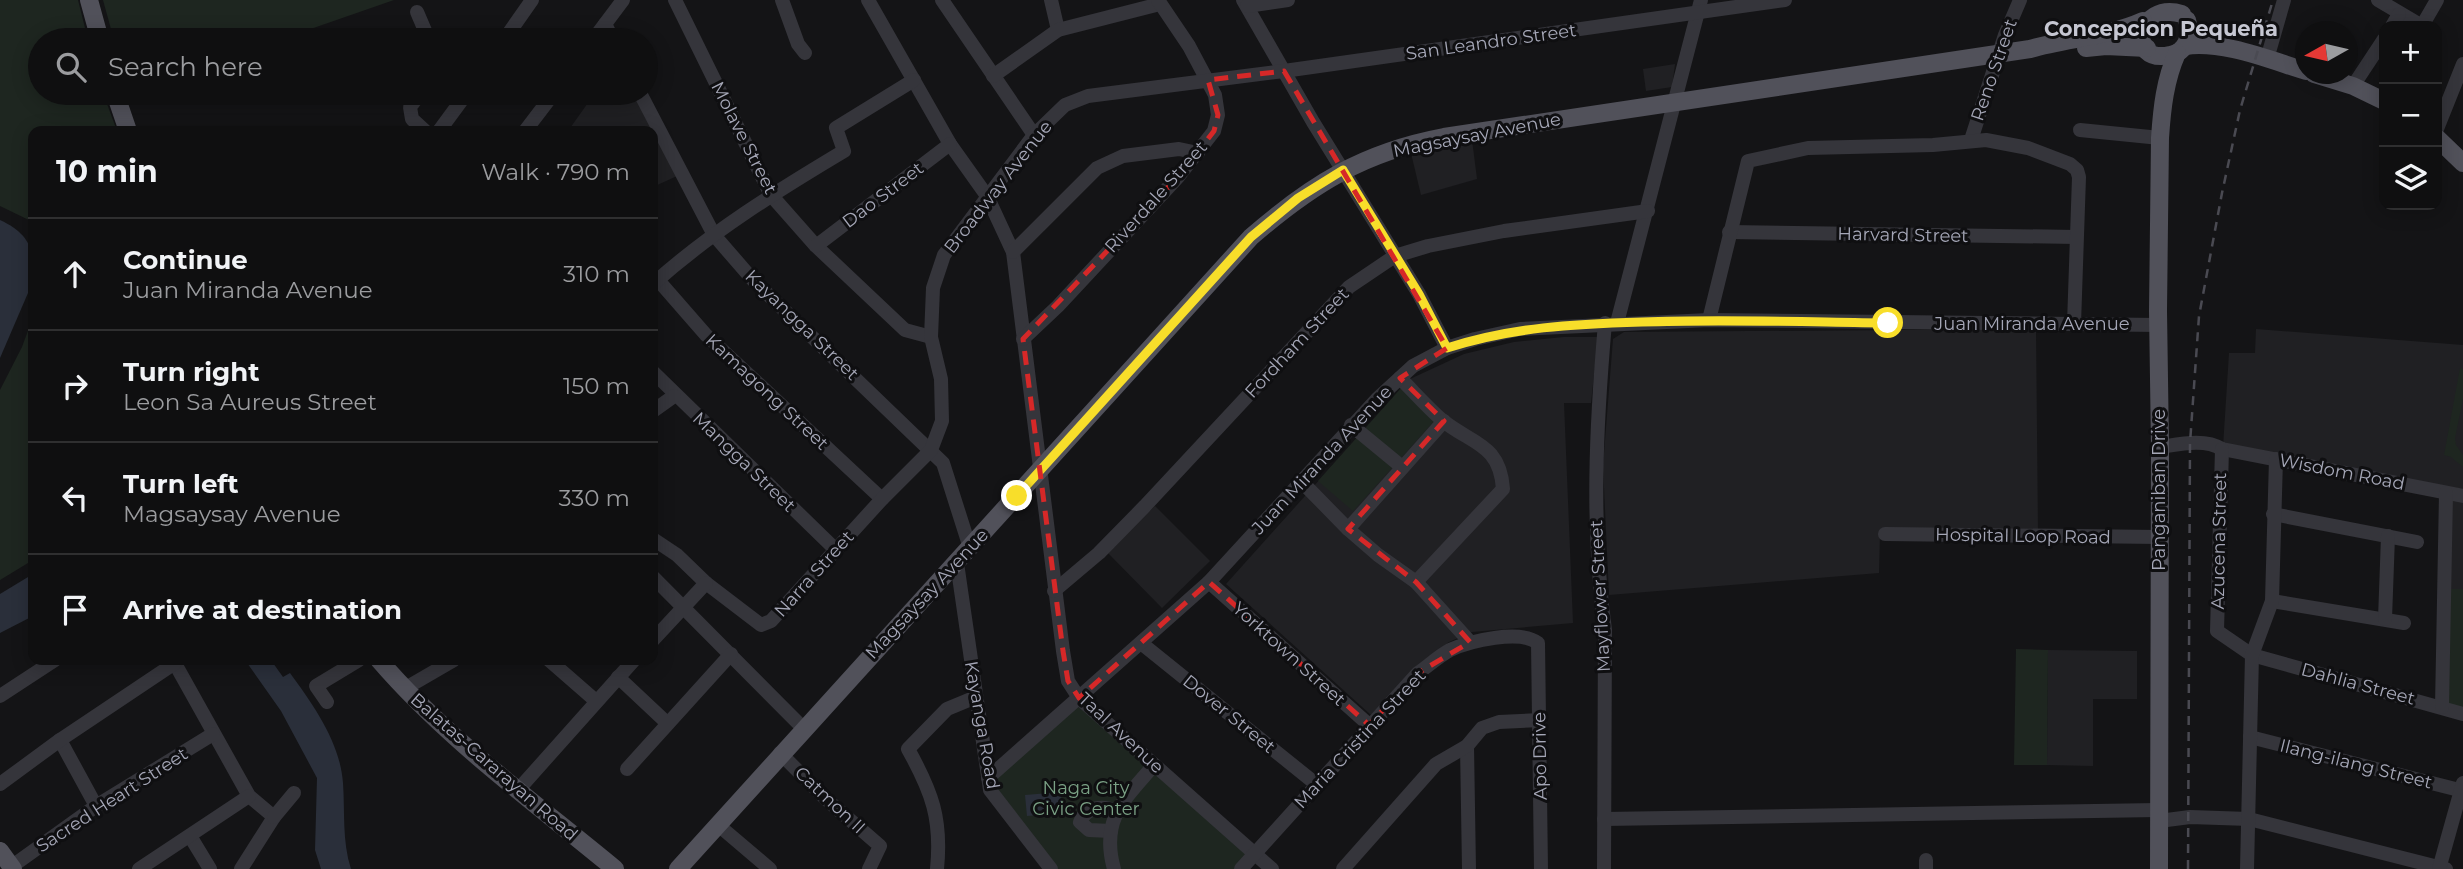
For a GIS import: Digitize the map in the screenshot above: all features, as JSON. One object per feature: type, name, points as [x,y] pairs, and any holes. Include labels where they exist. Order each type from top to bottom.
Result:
[{"type":"main road","points":[[89,0],[97,28]]},
{"type":"main road","points":[[2229,48],[2182,11],[2170,7],[2148,11],[2141,35],[2149,50],[2164,56],[2196,44],[2229,48],[2295,68]]},
{"type":"main road","name":"Magsaysay Avenue","points":[[678,869],[780,753],[957,563],[1251,237],[1298,198],[1343,170],[1411,143],[2030,49],[2053,42],[2107,34],[2148,11]]},
{"type":"main road","points":[[2181,50],[2189,33],[2182,11]]},
{"type":"main road","name":"Magsaysay Avenue","points":[[2030,49],[2055,52],[2106,46],[2149,50]]},
{"type":"main road","name":"Panganiban Drive","points":[[2149,50],[2158,76],[2162,111]]},
{"type":"main road","name":"Panganiban Drive","points":[[2159,869],[2158,325],[2161,138],[2168,77],[2181,50]]},
{"type":"main road","points":[[2346,84],[2379,99]]},
{"type":"main road","points":[[119,105],[126,126]]},
{"type":"main road","points":[[2442,143],[2463,163]]},
{"type":"main road","name":"Balatas-Cararayan Road","points":[[383,665],[404,689],[454,736],[615,869]]},
{"type":"main road","points":[[0,851],[12,868]]},
{"type":"street","points":[[512,28],[532,0]]},
{"type":"street","points":[[602,28],[623,0]]},
{"type":"street","name":"Molave Street","points":[[675,0],[771,195],[817,246],[905,330],[932,337]]},
{"type":"street","points":[[782,0],[799,44],[805,52]]},
{"type":"street","name":"Taal Avenue","points":[[868,0],[950,144],[986,196],[1013,252],[1054,591],[1068,681],[1079,698],[1272,869]]},
{"type":"street","points":[[942,0],[1034,135]]},
{"type":"street","points":[[1051,0],[1058,30]]},
{"type":"street","points":[[1288,0],[1245,3],[1419,294],[1447,348]]},
{"type":"street","points":[[1699,6],[1785,0]]},
{"type":"street","name":"Reno Street","points":[[1972,140],[2005,35],[2020,0]]},
{"type":"street","points":[[2267,59],[2284,0]]},
{"type":"street","points":[[2378,0],[2396,20],[2422,26],[2437,0]]},
{"type":"street","points":[[993,76],[1058,30],[1159,2]]},
{"type":"street","name":"Riverdale Street","points":[[1023,339],[1058,306],[1198,153],[1214,131],[1218,115],[1215,95],[1189,46],[1159,2]]},
{"type":"street","name":"San Leandro Street","points":[[1284,71],[1699,6]]},
{"type":"street","name":"Mayflower Street","points":[[1604,869],[1605,630],[1595,503],[1596,426],[1611,323],[1648,211],[1699,6]]},
{"type":"street","points":[[417,12],[424,28]]},
{"type":"street","points":[[605,24],[607,28]]},
{"type":"street","points":[[2353,86],[2379,46]]},
{"type":"street","points":[[2442,116],[2463,64]]},
{"type":"street","name":"Broadway Avenue","points":[[931,450],[942,421],[941,379],[932,337],[933,288],[944,255],[1034,135],[1065,104],[1088,96],[1284,71]]},
{"type":"street","points":[[658,280],[714,235],[771,195],[844,151],[836,128],[914,80]]},
{"type":"street","points":[[412,105],[412,119],[420,126]]},
{"type":"street","points":[[443,126],[458,105]]},
{"type":"street","points":[[530,126],[545,105]]},
{"type":"street","name":"Kayangga Street","points":[[646,105],[657,126]]},
{"type":"street","name":"Kayangga Street","points":[[658,128],[714,235],[753,280],[943,463],[970,548]]},
{"type":"street","points":[[2080,130],[2161,138]]},
{"type":"street","points":[[1709,320],[1748,161],[1808,148],[1934,145],[1986,140],[2028,148],[2070,163],[2077,170],[2079,177],[2074,324]]},
{"type":"street","name":"Dao Street","points":[[817,246],[950,144]]},
{"type":"street","points":[[1013,252],[1097,168],[1123,156],[1179,149],[1198,153]]},
{"type":"street","name":"Fordham Street","points":[[1054,591],[1099,553],[1145,506],[1349,286],[1395,256],[1428,246],[1504,231],[1648,211]]},
{"type":"street","name":"Harvard Street","points":[[1729,232],[2076,237]]},
{"type":"street","name":"Kamagong Street","points":[[658,285],[706,335],[882,499]]},
{"type":"street","name":"Juan Miranda Avenue","points":[[988,778],[1004,761],[1209,582],[1351,425],[1400,378],[1413,366],[1447,348],[1520,330],[1611,323],[1709,320],[2158,325]]},
{"type":"street","name":"Mangga Street","points":[[658,378],[836,551]]},
{"type":"street","points":[[1400,378],[1444,421],[1475,439],[1495,459],[1501,471],[1503,489],[1416,582]]},
{"type":"street","points":[[658,407],[674,396]]},
{"type":"street","points":[[1348,529],[1444,421]]},
{"type":"street","points":[[1351,425],[1402,467]]},
{"type":"street","name":"Wisdom Road","points":[[2160,447],[2190,443],[2214,444],[2222,449],[2463,496]]},
{"type":"street","name":"Azucena Street","points":[[2222,449],[2217,631],[2252,655]]},
{"type":"street","name":"Narra Street","points":[[658,542],[761,625],[771,621],[882,499],[931,450]]},
{"type":"street","points":[[2247,869],[2252,655],[2272,601],[2276,459]]},
{"type":"street","points":[[1301,481],[1348,529],[1416,582],[1470,642]]},
{"type":"street","points":[[2442,707],[2446,493]]},
{"type":"street","points":[[2273,514],[2417,542]]},
{"type":"street","name":"Hospital Loop Road","points":[[1885,534],[2160,537]]},
{"type":"street","points":[[2385,619],[2388,536]]},
{"type":"street","name":"Kayanga Road","points":[[957,563],[990,790],[1051,869]]},
{"type":"street","points":[[658,582],[803,729]]},
{"type":"street","name":"Yorktown Street","points":[[1209,582],[1369,726]]},
{"type":"street","points":[[658,635],[706,583]]},
{"type":"street","points":[[2272,601],[2404,623]]},
{"type":"street","name":"Maria Cristina Street","points":[[1241,869],[1418,673],[1448,651],[1470,642],[1514,636],[1532,638],[1538,643]]},
{"type":"street","name":"Dover Street","points":[[1141,643],[1316,784]]},
{"type":"street","name":"Apo Drive","points":[[1538,643],[1541,869]]},
{"type":"street","points":[[627,769],[731,654]]},
{"type":"street","name":"Dahlia Street","points":[[2252,655],[2463,714]]},
{"type":"street","points":[[0,696],[47,665]]},
{"type":"street","points":[[0,783],[170,665]]},
{"type":"street","points":[[176,665],[249,796],[274,817]]},
{"type":"street","points":[[327,702],[316,686],[351,665]]},
{"type":"street","points":[[404,689],[445,665]]},
{"type":"street","points":[[555,665],[596,701]]},
{"type":"street","points":[[518,790],[629,665]]},
{"type":"street","points":[[618,677],[667,723]]},
{"type":"street","points":[[937,869],[939,844],[935,806],[908,749],[947,709],[976,697]]},
{"type":"street","points":[[1343,869],[1436,764],[1466,746],[1482,728],[1499,722],[1540,720]]},
{"type":"street","name":"Sacred Heart Street","points":[[12,868],[96,806],[213,734]]},
{"type":"street","name":"Ilang-ilang Street","points":[[2250,737],[2462,788]]},
{"type":"street","points":[[60,740],[96,806]]},
{"type":"street","points":[[1466,746],[1469,869]]},
{"type":"street","points":[[984,750],[1004,761]]},
{"type":"street","name":"Catmon II","points":[[780,753],[826,799],[880,846],[869,869]]},
{"type":"street","points":[[1114,869],[1110,843],[1116,811],[1154,765]]},
{"type":"street","points":[[1604,819],[2159,816],[2249,819],[2441,868],[2462,788]]},
{"type":"street","points":[[241,869],[274,817],[294,793]]},
{"type":"street","points":[[139,869],[249,796]]},
{"type":"street","points":[[1111,831],[1089,830],[1080,822],[1087,811],[1095,808],[1116,811]]},
{"type":"street","points":[[717,824],[770,869]]},
{"type":"street","points":[[190,836],[210,869]]},
{"type":"highlighted area","points":[[1284,71],[1447,348],[1400,378],[1444,421],[1348,529],[1416,582],[1470,642],[1418,673],[1369,725],[1209,582],[1079,698],[1068,681],[1063,651],[1023,339],[1178,177],[1214,131],[1218,115],[1208,80]]},
{"type":"shaded area","points":[[1675,64],[1672,87],[1646,91],[1643,69]]},
{"type":"shaded area","points":[[586,105],[642,105],[652,126],[572,126]]},
{"type":"shaded area","points":[[658,138],[677,176],[658,185]]},
{"type":"shaded area","points":[[1472,140],[1477,179],[1421,195],[1411,153]]},
{"type":"shaded area","points":[[0,220],[19,232],[28,244],[28,293],[0,358]]},
{"type":"shaded area","points":[[2036,329],[2038,533],[1880,532],[1879,573],[1609,595],[1603,466],[1613,339],[1624,332]]},
{"type":"shaded area","points":[[2256,329],[2463,345],[2463,489],[2223,447],[2229,353],[2255,353]]},
{"type":"shaded area","points":[[1598,337],[1591,403],[1564,403],[1573,623],[1472,632],[1449,642],[1418,665],[1371,715],[1226,584],[1410,379],[1464,354],[1514,342]]},
{"type":"shaded area","points":[[2463,501],[2463,589],[2448,589],[2449,502]]},
{"type":"shaded area","points":[[1155,506],[1210,561],[1162,608],[1107,552]]},
{"type":"shaded area","points":[[28,577],[28,619],[0,633],[0,594]]},
{"type":"shaded area","points":[[2048,650],[2137,651],[2137,699],[2093,699],[2093,766],[2047,765]]},
{"type":"shaded area","points":[[249,665],[274,665],[283,677],[290,673],[324,725],[341,768],[345,837],[351,869],[321,869],[315,850],[317,778],[281,711]]},
{"type":"shaded area","points":[[1061,792],[1062,813],[1027,816],[1025,795]]},
{"type":"green space","points":[[0,0],[78,0],[85,28],[28,28],[28,105],[107,105],[115,126],[28,126],[28,220],[0,206]]},
{"type":"green space","points":[[103,0],[394,0],[314,28],[111,28]]},
{"type":"green space","points":[[28,331],[28,563],[0,580],[0,390]]},
{"type":"green space","points":[[2460,368],[2463,369],[2463,399],[2455,438],[2463,455],[2463,467],[2444,455]]},
{"type":"green space","points":[[1402,387],[1435,420],[1353,511],[1318,481]]},
{"type":"green space","points":[[2448,589],[2463,589],[2463,710],[2446,704]]},
{"type":"green space","points":[[2016,649],[2048,650],[2047,765],[2014,765]]},
{"type":"green space","name":"Naga City Civic Center","points":[[1079,698],[1255,854],[1241,869],[1051,869],[990,790],[1004,761]]},
{"type":"railway","points":[[2188,869],[2190,443],[2199,316],[2240,110],[2273,0]]},
{"type":"district","name":"Concepcion Pequeña","points":[[2161,29]]},
{"type":"route","points":[[1017,496],[1251,237],[1298,198],[1343,170],[1419,294],[1447,348],[1520,330],[1605,323],[1709,320],[1888,323]]}]
